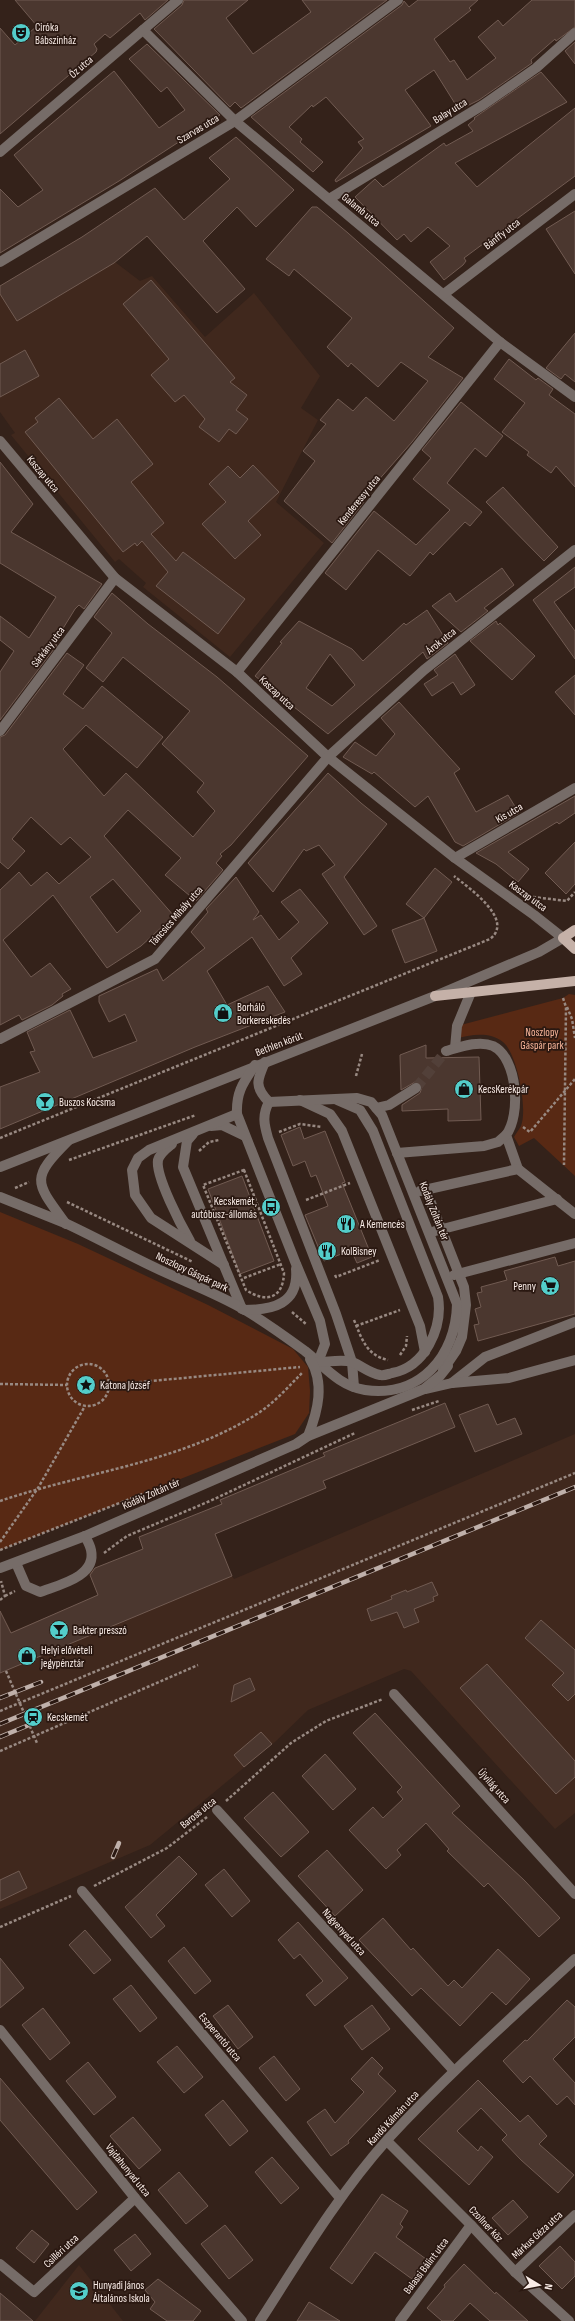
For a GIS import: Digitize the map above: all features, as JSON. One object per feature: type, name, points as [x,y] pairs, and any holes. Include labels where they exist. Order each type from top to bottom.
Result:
[{"type":"main road","points":[[575,930],[563,938],[575,949]]},
{"type":"main road","points":[[435,996],[575,981]]},
{"type":"street","name":"Őz utca","points":[[0,152],[178,0]]},
{"type":"street","name":"Szarvas utca","points":[[0,262],[235,121],[398,0]]},
{"type":"street","name":"Galamb utca","points":[[143,30],[235,121],[500,342],[575,397]]},
{"type":"street","name":"Balay utca","points":[[329,199],[483,105],[536,68],[575,33]]},
{"type":"street","name":"Bánffy utca","points":[[444,294],[575,194]]},
{"type":"street","name":"Kenderessy utca","points":[[237,672],[500,342]]},
{"type":"street","name":"Kaszap utca","points":[[1,443],[115,578],[237,672],[328,757],[455,858],[534,914],[563,938]]},
{"type":"street","name":"Árok utca","points":[[328,757],[424,670],[575,550]]},
{"type":"street","name":"Sárkány utca","points":[[0,731],[115,578]]},
{"type":"street","name":"Táncsics Mihály utca","points":[[0,1039],[155,959],[328,757]]},
{"type":"street","name":"Kis utca","points":[[455,858],[575,788]]},
{"type":"street","name":"Bethlen körút","points":[[0,1167],[72,1137],[435,996],[539,952],[563,938]]},
{"type":"street","points":[[397,1153],[484,1146],[498,1142],[512,1128],[514,1119],[512,1076],[509,1064],[500,1051],[480,1043],[450,1050],[457,1026],[471,992]]},
{"type":"street","points":[[260,1064],[258,1078],[260,1092],[269,1102]]},
{"type":"street","points":[[260,1064],[241,1086],[236,1100],[237,1114],[320,1321],[325,1344],[318,1362],[352,1362],[365,1370],[381,1376],[404,1371]]},
{"type":"street","points":[[269,1102],[298,1099],[357,1098],[371,1102],[376,1108],[389,1104],[416,1088]]},
{"type":"street","points":[[334,1098],[360,1110],[373,1130],[438,1297],[440,1307],[438,1321],[425,1352],[418,1361],[404,1371],[389,1390]]},
{"type":"street","points":[[298,1099],[330,1114],[342,1131],[420,1326],[425,1352]]},
{"type":"street","points":[[269,1102],[264,1112],[264,1126],[336,1314],[352,1362],[354,1387]]},
{"type":"street","name":"Kodály Zoltán tér","points":[[376,1108],[382,1115],[448,1277],[457,1304],[457,1319],[450,1341],[437,1364],[427,1374],[406,1387]]},
{"type":"street","points":[[224,1265],[151,1218],[135,1195],[132,1183],[132,1170],[138,1158],[149,1150],[237,1114]]},
{"type":"street","points":[[207,1126],[222,1125],[245,1136]]},
{"type":"street","points":[[196,1131],[187,1141],[183,1167],[224,1265],[235,1279],[243,1309],[265,1310],[281,1303],[290,1295],[294,1287],[297,1278],[296,1264]]},
{"type":"street","points":[[506,1135],[518,1169],[575,1214]]},
{"type":"street","points":[[41,1178],[46,1164],[72,1137]]},
{"type":"street","points":[[180,1138],[165,1149],[158,1160],[159,1172],[178,1221],[192,1244]]},
{"type":"street","points":[[413,1193],[518,1169]]},
{"type":"street","name":"Noszlopy Gáspár park","points":[[41,1178],[43,1191],[66,1224]]},
{"type":"street","name":"Kodály Zoltán tér","points":[[0,1568],[85,1536],[296,1444],[308,1436],[424,1389],[440,1376],[448,1366],[456,1351],[465,1321],[466,1305],[464,1287],[426,1190]]},
{"type":"street","name":"Noszlopy Gáspár park","points":[[0,1197],[66,1224],[243,1309],[304,1350]]},
{"type":"street","points":[[430,1232],[556,1199]]},
{"type":"street","points":[[448,1277],[575,1243]]},
{"type":"street","points":[[452,1383],[485,1357],[575,1322]]},
{"type":"street","points":[[304,1350],[316,1369],[319,1387],[317,1408],[308,1436]]},
{"type":"street","name":"Kodály Zoltán tér","points":[[304,1350],[341,1381],[354,1387],[377,1391],[406,1387],[430,1378],[448,1366]]},
{"type":"street","points":[[406,1387],[424,1389],[452,1383],[509,1378],[575,1360]]},
{"type":"street","name":"Kodály Zoltán tér","points":[[369,1410],[389,1390]]},
{"type":"street","points":[[16,1563],[26,1586],[40,1592],[81,1575],[91,1562],[92,1551],[85,1536]]},
{"type":"street","name":"Újvilág utca","points":[[394,1694],[575,1894]]},
{"type":"street","name":"Nagyenyed utca","points":[[217,1810],[454,2071]]},
{"type":"street","name":"Eszperantó utca","points":[[82,1892],[340,2198]]},
{"type":"street","name":"Kandó Kálmán utca","points":[[260,2321],[340,2198],[387,2141],[454,2071],[575,1959]]},
{"type":"street","name":"Vajdahunyad utca","points":[[0,2030],[135,2198],[242,2321]]},
{"type":"street","name":"Czollner köz","points":[[387,2141],[471,2225],[515,2272],[569,2321]]},
{"type":"street","name":"Csilléri utca","points":[[0,2264],[34,2292],[135,2198]]},
{"type":"street","name":"Márkus Géza utca","points":[[515,2272],[575,2215]]},
{"type":"street","name":"Balassi Bálint utca","points":[[400,2321],[471,2225]]},
{"type":"path","points":[[530,897],[567,901],[575,892]]},
{"type":"path","points":[[0,1138],[490,939],[496,934],[498,927]]},
{"type":"path","points":[[563,998],[572,1019],[575,1038]]},
{"type":"path","points":[[564,1166],[566,1007]]},
{"type":"path","points":[[356,1076],[362,1054]]},
{"type":"path","points":[[514,1119],[530,1132],[575,1079]]},
{"type":"path","points":[[64,1164],[68,1160],[200,1113]]},
{"type":"path","points":[[280,1139],[277,1133],[300,1124],[328,1127]]},
{"type":"path","points":[[197,1158],[199,1151],[209,1142],[222,1140]]},
{"type":"path","points":[[200,1179],[235,1279],[246,1290],[256,1296],[273,1296],[280,1291],[284,1282],[284,1273],[241,1164]]},
{"type":"path","points":[[203,1185],[244,1170]]},
{"type":"path","points":[[348,1176],[353,1190]]},
{"type":"path","points":[[9,1190],[41,1178]]},
{"type":"path","points":[[304,1201],[350,1183]]},
{"type":"path","points":[[62,1199],[199,1265]]},
{"type":"path","points":[[336,1277],[380,1260],[377,1253]]},
{"type":"path","points":[[235,1279],[281,1264]]},
{"type":"path","points":[[333,1270],[339,1283]]},
{"type":"path","points":[[356,1326],[400,1310],[402,1317]]},
{"type":"path","points":[[352,1315],[365,1347],[379,1358],[389,1360],[400,1356],[406,1346],[407,1330]]},
{"type":"path","points":[[82,1364],[95,1365],[100,1368],[105,1372],[109,1385],[106,1396],[97,1404],[85,1406],[76,1402],[69,1395],[67,1385],[71,1372],[82,1364]]},
{"type":"path","points":[[109,1385],[308,1366]]},
{"type":"path","points":[[0,1501],[38,1488],[144,1460],[192,1445],[260,1411],[304,1371]]},
{"type":"path","points":[[0,1384],[67,1385]]},
{"type":"path","points":[[408,1411],[443,1400]]},
{"type":"path","points":[[0,1542],[38,1488],[85,1406]]},
{"type":"path","points":[[91,1562],[127,1536],[210,1501],[358,1432]]},
{"type":"path","points":[[0,1711],[575,1473]]},
{"type":"path","points":[[0,1550],[154,1490]]},
{"type":"path","points":[[0,1576],[4,1596],[0,1600]]},
{"type":"path","points":[[0,1751],[198,1665]]},
{"type":"path","points":[[6,1670],[37,1743]]},
{"type":"path","name":"Baross utca","points":[[0,1927],[82,1892],[167,1848],[217,1810],[292,1743],[326,1721],[394,1694]]},
{"type":"shaded area","points":[[82,237],[140,281],[152,276],[205,337],[254,293],[320,376],[301,408],[318,420],[276,502],[324,543],[230,657],[143,587],[146,583],[119,559],[115,562],[11,435],[15,433],[0,412],[0,286]]},
{"type":"shaded area","points":[[575,1434],[575,1813],[555,1829],[411,1671],[404,1669],[308,1710],[275,1742],[150,1845],[0,1909],[0,1627],[7,1624],[11,1632],[80,1603],[102,1605],[88,1571],[108,1563],[130,1617],[232,1576],[234,1579]]},
{"type":"shaded area","name":"Hunyadi János Általános Iskola","points":[[79,2265],[123,2321],[35,2321]]},
{"type":"green space","name":"Noszlopy Gáspár park","points":[[569,994],[575,995],[575,1176],[534,1138],[519,1146],[514,1137],[521,1126],[523,1118],[522,1095],[513,1057],[503,1042],[491,1036],[485,1035],[473,1035],[455,1039],[457,1026],[563,998]]},
{"type":"green space","points":[[0,1212],[78,1244],[208,1305],[293,1349],[308,1367],[310,1391],[309,1413],[295,1434],[0,1550]]},
{"type":"building","points":[[15,0],[168,0],[145,20],[140,13],[110,38],[105,34],[94,44],[97,49],[96,52],[0,134],[0,28],[15,45],[37,26]]},
{"type":"building","points":[[184,0],[248,0],[226,18],[253,54],[311,12],[302,0],[387,0],[241,108],[235,102],[230,107],[154,29],[182,5]]},
{"type":"building","points":[[418,0],[478,0],[469,8],[471,10],[434,39],[450,62],[454,60],[467,80],[496,58],[478,37],[498,20],[503,26],[532,0],[575,0],[575,27],[556,41],[555,39],[531,60],[532,63],[479,100],[459,110],[434,70],[405,90],[431,126],[336,182],[335,180],[363,148],[358,142],[364,139],[326,97],[313,107],[312,105],[289,127],[302,139],[300,142],[323,162],[313,172],[251,117],[402,5],[404,1],[409,7]]},
{"type":"building","points":[[575,42],[575,64],[565,51]]},
{"type":"building","points":[[147,44],[220,115],[119,181],[0,253],[0,189],[18,207],[43,190],[14,155],[114,71],[159,128],[185,110],[167,87],[161,92],[129,59]]},
{"type":"building","points":[[541,72],[567,102],[455,163],[477,187],[575,108],[575,176],[464,258],[466,261],[463,265],[444,280],[430,262],[450,246],[428,227],[411,242],[404,234],[397,240],[355,197],[375,179],[383,187],[444,143],[446,146],[473,131],[468,125],[475,119],[474,118]]},
{"type":"building","points":[[236,137],[294,190],[256,227],[237,207],[203,241],[245,289],[217,313],[147,236],[114,263],[17,321],[0,294],[0,286],[82,237],[155,188],[184,220],[230,179],[209,158]]},
{"type":"building","points":[[312,207],[317,207],[348,233],[454,328],[428,357],[463,378],[412,442],[361,500],[364,502],[332,543],[284,501],[315,461],[303,451],[326,424],[320,420],[338,399],[353,411],[366,397],[394,421],[428,381],[401,362],[378,387],[351,363],[348,367],[327,347],[352,318],[294,269],[289,276],[266,259]]},
{"type":"building","points":[[575,211],[575,274],[546,229]]},
{"type":"building","points":[[151,280],[235,378],[230,382],[247,395],[236,410],[248,419],[236,434],[229,429],[219,442],[199,427],[205,419],[184,395],[175,402],[151,375],[169,359],[123,304]]},
{"type":"building","points":[[575,333],[575,382],[565,374],[561,379],[546,368]]},
{"type":"building","points":[[25,350],[39,376],[0,397],[0,364]]},
{"type":"building","points":[[509,359],[536,380],[538,378],[553,389],[549,395],[575,414],[575,487],[556,466],[551,473],[527,455],[529,452],[502,432],[525,403],[494,379]]},
{"type":"building","points":[[59,398],[93,439],[117,419],[153,464],[131,482],[164,523],[151,534],[176,561],[183,552],[245,599],[218,634],[156,586],[168,572],[142,541],[137,546],[135,543],[123,552],[25,432],[38,422],[35,418]]},
{"type":"building","points":[[461,402],[503,436],[486,457],[475,448],[447,483],[482,512],[470,526],[465,522],[433,555],[430,552],[410,576],[378,550],[346,590],[325,573],[374,511],[416,545],[450,510],[413,479],[431,458],[422,450]]},
{"type":"building","points":[[0,462],[33,504],[11,532],[102,584],[84,609],[79,605],[75,609],[54,643],[57,645],[0,720],[0,672],[14,651],[0,640],[0,616],[29,638],[56,597],[0,563]]},
{"type":"building","points":[[253,465],[279,492],[248,521],[261,535],[235,559],[202,524],[226,502],[209,484],[228,466],[240,478]]},
{"type":"building","points":[[503,487],[558,547],[544,561],[486,502]]},
{"type":"building","points":[[575,567],[575,587],[554,602],[575,631],[575,659],[533,600]]},
{"type":"building","points":[[502,568],[514,585],[484,608],[488,611],[461,632],[432,606],[450,593],[456,602]]},
{"type":"building","points":[[112,593],[148,624],[217,677],[308,756],[231,845],[220,854],[222,856],[216,863],[223,870],[196,901],[165,875],[181,858],[128,810],[104,836],[174,916],[141,946],[107,968],[53,895],[3,940],[31,977],[50,963],[71,989],[62,994],[63,996],[52,1005],[22,1020],[19,1015],[0,1025],[0,890],[19,872],[31,886],[47,872],[59,884],[91,857],[70,837],[61,845],[31,817],[12,839],[25,851],[8,869],[0,862],[0,737],[5,735],[67,653],[84,665],[63,694],[83,709],[102,686],[163,737],[137,768],[86,725],[63,749],[104,796],[126,773],[193,837],[215,811],[197,792],[204,783],[162,744],[190,711],[123,657],[103,682],[86,668],[112,633],[94,617]],"holes":[[[113,879],[141,911],[117,933],[90,897]]]},
{"type":"building","points":[[427,610],[448,643],[427,659],[423,652],[328,734],[255,676],[282,643],[280,642],[299,621],[352,649],[363,661],[404,623],[406,625]],"holes":[[[330,654],[355,685],[332,706],[306,688]]]},
{"type":"building","points":[[496,621],[498,625],[500,623],[535,656],[512,680],[470,641]]},
{"type":"building","points":[[455,654],[475,685],[461,695],[453,682],[432,696],[424,684],[438,675],[434,670]]},
{"type":"building","points":[[575,675],[575,715],[555,692]]},
{"type":"building","points":[[399,702],[460,769],[454,773],[476,812],[508,795],[519,813],[463,846],[455,842],[428,796],[415,807],[374,772],[372,774],[343,757],[355,742],[376,756],[395,734],[381,718]]},
{"type":"building","points":[[328,773],[387,824],[344,877],[377,926],[364,935],[322,874],[335,865],[319,845],[306,851],[304,849],[273,892],[248,863]]},
{"type":"building","points":[[575,796],[575,813],[559,824],[557,822],[508,852],[529,869],[518,882],[496,864],[476,853]]},
{"type":"building","points":[[575,842],[575,884],[566,894],[545,873]]},
{"type":"building","points":[[435,868],[452,882],[424,918],[406,904]]},
{"type":"building","points":[[236,877],[259,912],[253,920],[261,915],[279,940],[299,922],[281,902],[300,889],[328,923],[291,958],[302,974],[284,986],[252,937],[207,971],[227,1005],[268,986],[285,1012],[195,1047],[0,1129],[0,1087],[40,1072],[30,1052],[35,1051],[27,1032],[70,1010],[93,1058],[137,1041],[125,1014],[109,1022],[99,1002],[99,996],[157,969],[163,981],[205,948],[191,932],[208,912],[206,909]]},
{"type":"building","points":[[424,918],[437,951],[405,963],[392,930]]},
{"type":"building","points":[[426,1045],[426,1058],[479,1057],[481,1120],[448,1121],[448,1109],[402,1111],[402,1105],[420,1093],[422,1087],[419,1082],[415,1082],[401,1090],[400,1055]]},
{"type":"building","points":[[300,1127],[304,1139],[325,1131],[345,1182],[342,1183],[372,1257],[357,1263],[351,1250],[324,1261],[305,1215],[328,1206],[316,1175],[311,1177],[305,1161],[293,1166],[281,1135]]},
{"type":"building","points":[[242,1176],[274,1261],[240,1274],[208,1189]]},
{"type":"building","points":[[555,1257],[558,1266],[575,1261],[575,1314],[478,1341],[474,1325],[479,1324],[475,1309],[481,1307],[477,1293],[482,1292],[481,1287],[507,1280],[504,1271]]},
{"type":"building","points":[[445,1403],[455,1427],[323,1481],[326,1488],[215,1534],[232,1576],[0,1673],[0,1611],[11,1633],[98,1595],[90,1575],[95,1568],[143,1549],[139,1537],[222,1504],[220,1500],[325,1456],[323,1453]]},
{"type":"building","points":[[488,1404],[497,1425],[515,1418],[522,1434],[475,1452],[459,1415]]},
{"type":"building","points":[[432,1582],[438,1595],[433,1597],[434,1601],[414,1609],[419,1622],[404,1628],[397,1612],[371,1621],[367,1609],[392,1599],[391,1596],[406,1590],[407,1592]]},
{"type":"building","points":[[541,1620],[575,1650],[575,1694],[568,1701],[552,1685],[564,1673],[525,1638]]},
{"type":"building","points":[[487,1664],[575,1761],[575,1777],[556,1794],[460,1688]]},
{"type":"building","points":[[250,1678],[255,1690],[231,1702],[234,1685]]},
{"type":"building","points":[[375,1713],[460,1806],[452,1813],[524,1880],[560,1918],[539,1937],[488,1883],[484,1887],[447,1851],[449,1849],[426,1823],[397,1850],[401,1855],[386,1869],[349,1830],[373,1807],[383,1818],[403,1799],[397,1792],[402,1787],[353,1733]]},
{"type":"building","points":[[261,1732],[272,1744],[244,1767],[234,1755]]},
{"type":"building","points":[[325,1754],[356,1789],[333,1810],[302,1776]]},
{"type":"building","points":[[273,1792],[309,1832],[281,1857],[244,1818]]},
{"type":"building","points":[[327,1850],[363,1890],[335,1916],[298,1876]]},
{"type":"building","points":[[179,1856],[197,1874],[156,1915],[165,1926],[151,1938],[125,1907]]},
{"type":"building","points":[[224,1869],[250,1901],[232,1917],[205,1885]]},
{"type":"building","points":[[19,1871],[27,1888],[0,1901],[0,1880]]},
{"type":"building","points":[[383,1918],[411,1950],[413,1948],[448,1986],[454,1980],[462,1988],[498,1949],[530,1979],[506,2005],[492,1992],[460,2026],[421,1988],[412,1996],[359,1940]]},
{"type":"building","points":[[298,1922],[348,1978],[315,2006],[306,1995],[323,1981],[300,1954],[294,1959],[278,1940]]},
{"type":"building","points":[[85,1930],[111,1960],[94,1974],[69,1945]]},
{"type":"building","points":[[184,1947],[211,1981],[195,1994],[168,1961]]},
{"type":"building","points":[[0,1958],[24,1988],[0,2008]]},
{"type":"building","points":[[131,1985],[157,2018],[140,2032],[113,1999]]},
{"type":"building","points":[[567,2000],[575,2007],[575,2037],[553,2059],[575,2083],[575,2105],[567,2096],[557,2105],[530,2076],[523,2083],[503,2061],[525,2040],[527,2041]]},
{"type":"building","points":[[228,2005],[253,2037],[238,2049],[213,2016]]},
{"type":"building","points":[[372,2005],[390,2029],[362,2050],[344,2026]]},
{"type":"building","points":[[43,2008],[70,2043],[50,2060],[22,2025]]},
{"type":"building","points":[[177,2046],[203,2077],[184,2093],[157,2062]]},
{"type":"building","points":[[274,2056],[300,2089],[286,2101],[259,2068]]},
{"type":"building","points":[[372,2057],[383,2068],[378,2074],[396,2091],[348,2141],[349,2143],[331,2156],[307,2122],[325,2109],[335,2123],[364,2092],[351,2079]]},
{"type":"building","points":[[88,2062],[116,2097],[94,2115],[66,2081]]},
{"type":"building","points":[[0,2078],[97,2192],[77,2210],[0,2120]]},
{"type":"building","points":[[478,2080],[520,2122],[528,2115],[547,2136],[539,2144],[574,2175],[558,2193],[521,2160],[502,2140],[507,2135],[481,2108],[457,2131],[478,2151],[481,2146],[493,2157],[469,2185],[418,2139]]},
{"type":"building","points":[[223,2100],[248,2131],[230,2146],[205,2115]]},
{"type":"building","points":[[133,2117],[161,2150],[139,2169],[110,2136]]},
{"type":"building","points":[[272,2157],[299,2188],[281,2204],[255,2172]]},
{"type":"building","points":[[179,2172],[208,2206],[186,2224],[158,2190]]},
{"type":"building","points":[[382,2194],[408,2211],[400,2224],[403,2227],[396,2237],[426,2259],[412,2279],[375,2252],[352,2284],[330,2268]]},
{"type":"building","points":[[513,2200],[528,2217],[508,2235],[492,2218]]},
{"type":"building","points":[[225,2225],[253,2260],[229,2279],[201,2244]]},
{"type":"building","points":[[32,2230],[49,2244],[34,2263],[16,2248]]},
{"type":"building","points":[[135,2234],[151,2254],[131,2271],[114,2250]]},
{"type":"building","points":[[560,2246],[575,2262],[575,2276],[562,2289],[539,2266]]},
{"type":"building","points":[[464,2264],[495,2294],[496,2292],[528,2321],[490,2321],[470,2303],[453,2321],[442,2321],[427,2308],[445,2287],[444,2285]]},
{"type":"building","points":[[158,2279],[201,2311],[193,2321],[167,2321],[150,2309],[155,2302],[145,2290]]},
{"type":"building","points":[[0,2293],[33,2321],[0,2321]]},
{"type":"building","points":[[309,2302],[340,2321],[297,2321]]},
{"type":"tunnel","points":[[416,1088],[446,1051]]},
{"type":"railway","points":[[0,1724],[575,1487]]},
{"type":"railway","points":[[0,1698],[41,1682]]},
{"type":"railway","points":[[0,1737],[29,1725]]},
{"type":"railway","points":[[113,1857],[119,1843]]},
{"type":"place","name":"Ciróka Bábszínház","points":[[21,33]]},
{"type":"place","name":"Borháló Borkereskedés","points":[[223,1013]]},
{"type":"place","name":"KecsKerékpár","points":[[464,1089]]},
{"type":"place","name":"Buszos Kocsma","points":[[45,1102]]},
{"type":"place","name":"Kecskemét, autóbusz-állomás","points":[[271,1207]]},
{"type":"place","name":"A Kemencés","points":[[346,1224]]},
{"type":"place","name":"KolBisney","points":[[327,1251]]},
{"type":"place","name":"Penny","points":[[550,1286]]},
{"type":"place","name":"Katona József","points":[[86,1385]]},
{"type":"place","name":"Bakter presszó","points":[[59,1630]]},
{"type":"place","name":"Helyi elővételi jegypénztár","points":[[27,1656]]},
{"type":"place","name":"Kecskemét","points":[[33,1717]]},
{"type":"place","name":"Hunyadi János Általános Iskola","points":[[79,2291]]}]
